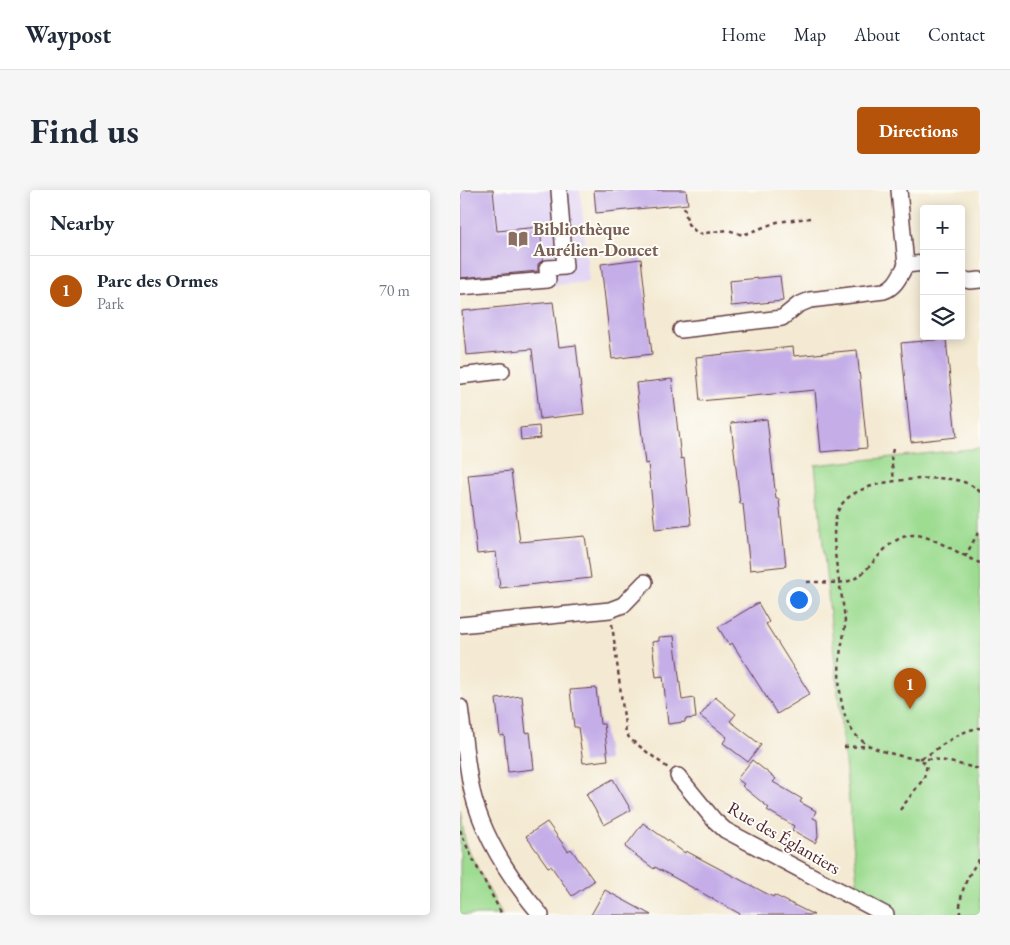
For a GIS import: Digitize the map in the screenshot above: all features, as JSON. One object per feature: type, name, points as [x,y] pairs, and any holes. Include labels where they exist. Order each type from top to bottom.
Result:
[{"type":"street","points":[[460,287],[548,280],[547,268],[565,267],[558,190]]},
{"type":"street","points":[[680,330],[782,318],[798,304],[810,300],[890,289],[896,283],[906,265],[899,190]]},
{"type":"street","points":[[906,265],[920,263]]},
{"type":"street","points":[[965,280],[980,280]]},
{"type":"street","points":[[460,376],[502,371]]},
{"type":"street","points":[[460,625],[610,610],[623,606],[645,582]]},
{"type":"street","points":[[460,707],[466,793],[517,886],[541,915]]},
{"type":"street","name":"Rue des Églantiers","points":[[678,776],[714,820],[725,830],[886,915]]},
{"type":"path","points":[[684,207],[688,224],[698,234],[728,230],[743,236],[777,222],[810,218]]},
{"type":"path","points":[[893,449],[894,480]]},
{"type":"path","points":[[980,492],[971,485],[959,480],[943,479],[894,480],[862,490],[848,498],[841,505],[835,526],[834,544],[835,564],[840,582],[845,624],[840,656],[840,675],[844,711],[850,727],[861,740],[870,746],[894,754],[941,760],[980,769]]},
{"type":"path","points":[[965,557],[980,529]]},
{"type":"path","points":[[807,582],[850,581],[896,540],[913,535],[931,539],[965,557],[980,562]]},
{"type":"path","points":[[610,610],[626,733],[630,739],[678,776]]},
{"type":"path","points":[[920,758],[968,731],[980,728]]},
{"type":"path","points":[[844,747],[870,746]]},
{"type":"path","points":[[900,810],[924,778],[926,765],[920,758]]},
{"type":"path","points":[[460,830],[467,849],[502,915]]},
{"type":"path","points":[[960,915],[960,906],[967,876],[980,858]]},
{"type":"shaded area","points":[[460,190],[580,190],[589,282],[460,294]]},
{"type":"green space","points":[[980,448],[980,915],[886,915],[859,901],[815,465]]},
{"type":"green space","points":[[460,810],[466,846],[502,915],[460,915]]},
{"type":"building","points":[[460,190],[493,190],[497,231],[540,227],[543,260],[538,264],[538,271],[460,278]]},
{"type":"building","points":[[594,190],[686,190],[688,204],[596,213]]},
{"type":"building","points":[[641,259],[652,354],[612,359],[601,264]]},
{"type":"building","points":[[780,276],[783,301],[731,306],[729,281]]},
{"type":"building","points":[[553,302],[559,347],[576,345],[584,414],[540,419],[532,349],[466,355],[462,311]]},
{"type":"building","points":[[946,340],[956,437],[911,442],[901,343]]},
{"type":"building","points":[[793,347],[794,356],[857,350],[867,448],[821,452],[815,390],[700,401],[696,357]]},
{"type":"building","points":[[672,379],[681,459],[684,458],[691,525],[655,529],[648,463],[645,464],[636,383]]},
{"type":"building","points":[[767,419],[776,499],[779,499],[786,566],[750,570],[743,504],[740,504],[731,423]]},
{"type":"building","points":[[539,426],[540,438],[521,440],[520,428]]},
{"type":"building","points":[[511,471],[520,542],[585,536],[591,578],[500,588],[496,552],[477,554],[468,475]]},
{"type":"building","points":[[758,603],[769,622],[766,624],[810,694],[777,714],[732,643],[729,645],[718,627]]},
{"type":"building","points":[[674,636],[682,700],[694,698],[696,718],[685,719],[685,722],[668,724],[663,676],[656,677],[652,642],[659,641],[659,637]]},
{"type":"building","points":[[596,688],[600,724],[604,724],[608,760],[583,763],[578,727],[574,727],[570,690]]},
{"type":"building","points":[[522,696],[526,733],[530,732],[534,769],[508,772],[504,735],[500,736],[496,699]]},
{"type":"building","points":[[715,697],[736,714],[730,721],[761,745],[748,762],[723,743],[727,737],[700,716]]},
{"type":"building","points":[[752,760],[776,779],[773,782],[802,799],[800,802],[816,811],[813,818],[817,820],[818,837],[815,843],[792,830],[794,826],[767,810],[769,808],[742,786],[744,784],[737,779]]},
{"type":"building","points":[[613,779],[631,810],[604,825],[586,794]]},
{"type":"building","points":[[547,822],[568,851],[571,849],[594,881],[572,896],[551,866],[548,867],[526,836]]},
{"type":"building","points":[[643,823],[685,853],[686,851],[773,897],[774,895],[814,915],[742,915],[655,867],[654,869],[625,847]]},
{"type":"building","points":[[605,890],[651,915],[591,915]]},
{"type":"place","name":"Bibliothèque Aurélien-Doucet","points":[[518,239]]},
{"type":"place","name":"Parc des Ormes","points":[[910,709]]}]
